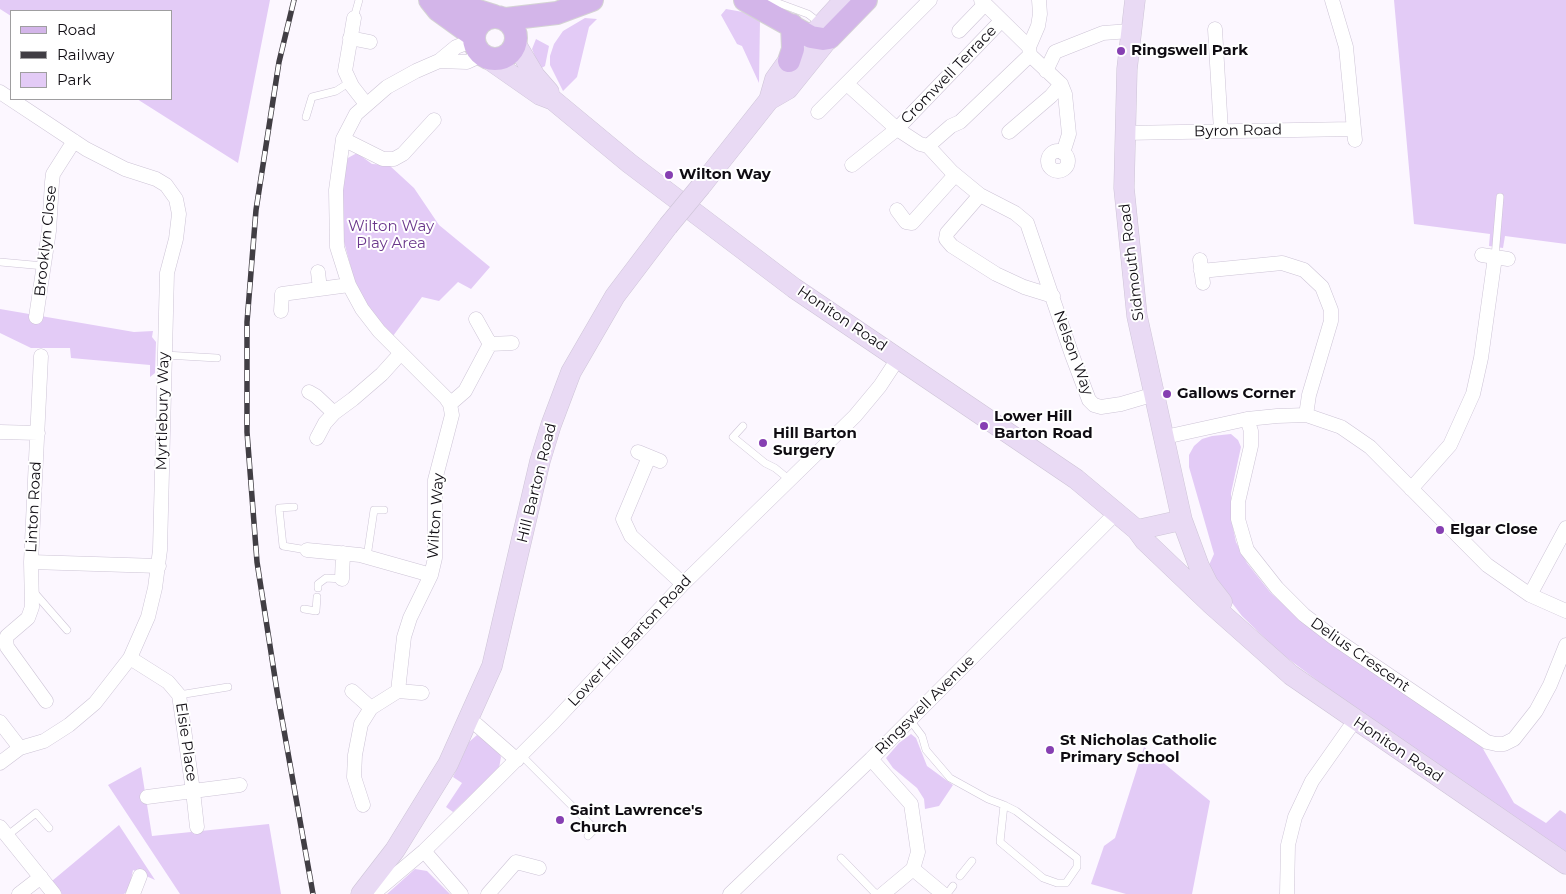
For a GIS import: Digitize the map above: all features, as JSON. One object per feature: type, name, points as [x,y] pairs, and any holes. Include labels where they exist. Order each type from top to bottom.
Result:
[{"type":"main road","name":"Honiton Road","points":[[430,0],[438,10],[479,47],[540,95],[553,100]]},
{"type":"main road","points":[[444,0],[500,18],[515,29],[516,43]]},
{"type":"main road","points":[[557,12],[516,43],[504,58],[479,47],[483,20],[557,12],[592,0]]},
{"type":"main road","points":[[745,0],[792,26],[820,33]]},
{"type":"main road","name":"Hill Barton Road","points":[[361,894],[396,850],[448,764],[492,666],[540,461],[571,372],[614,296],[769,100],[788,89],[820,33],[844,0]]},
{"type":"main road","name":"Hill Barton Road","points":[[769,100],[775,79],[789,61],[820,33],[866,0]]},
{"type":"main road","name":"Sidmouth Road","points":[[1135,0],[1130,32],[1123,133],[1124,188],[1130,264],[1137,316],[1156,394],[1182,520]]},
{"type":"main road","points":[[789,61],[793,49],[792,26]]},
{"type":"main road","name":"Honiton Road","points":[[516,43],[553,100],[602,141],[794,288],[899,357],[1076,479],[1137,530],[1158,553],[1291,675],[1566,864]]},
{"type":"main road","name":"Honiton Road","points":[[1182,520],[1190,545],[1205,578],[1233,614],[1238,626]]},
{"type":"main road","points":[[1137,530],[1182,520]]},
{"type":"street","points":[[818,112],[930,0]]},
{"type":"street","points":[[848,84],[897,130],[920,144],[928,146],[944,131],[960,122],[1031,54],[1040,14],[1039,0]]},
{"type":"street","name":"Byron Road","points":[[1123,133],[1221,131],[1354,134],[1346,47],[1332,0]]},
{"type":"street","points":[[959,30],[983,2],[1046,72],[1061,84],[1065,94],[1069,134],[1063,153]]},
{"type":"street","points":[[354,18],[345,71],[350,82],[366,104]]},
{"type":"street","name":"Cromwell Terrace","points":[[852,165],[897,130],[1001,21]]},
{"type":"street","points":[[1216,29],[1221,131]]},
{"type":"street","points":[[1031,54],[1040,56],[1055,52],[1103,32],[1130,32]]},
{"type":"street","points":[[350,38],[370,42]]},
{"type":"street","points":[[479,47],[467,62],[439,61],[416,70],[387,87],[356,114],[342,139],[336,190],[337,247],[349,285],[362,309],[400,354],[450,404],[465,391],[490,344]]},
{"type":"street","points":[[1046,72],[1055,52]]},
{"type":"street","points":[[1009,132],[1051,96],[1061,84]]},
{"type":"street","name":"Myrtlebury Way","points":[[0,763],[20,748],[44,742],[69,725],[95,703],[130,658],[148,617],[159,566],[167,273],[176,239],[178,222],[176,199],[166,185],[156,178],[125,169],[74,141],[12,100]]},
{"type":"street","points":[[342,139],[383,160],[394,159],[403,154],[434,120]]},
{"type":"street","name":"Brooklyn Close","points":[[36,317],[44,266],[53,174],[74,141]]},
{"type":"street","name":"Nelson Way","points":[[928,146],[955,175],[980,195],[1016,213],[1027,223],[1089,400],[1094,405],[1101,407],[1121,404],[1156,394]]},
{"type":"street","points":[[897,210],[906,222],[912,223],[918,219],[955,175]]},
{"type":"street","name":"Nelson Way","points":[[980,195],[947,234],[946,239],[952,246],[996,274],[1024,287],[1054,296]]},
{"type":"street","points":[[1411,489],[1450,445],[1474,394],[1495,257]]},
{"type":"street","points":[[1201,271],[1282,263],[1304,270],[1322,287],[1331,310],[1331,321],[1309,394],[1306,415]]},
{"type":"street","points":[[318,272],[320,289]]},
{"type":"street","points":[[280,312],[282,294],[349,285]]},
{"type":"street","points":[[476,319],[490,344]]},
{"type":"street","points":[[490,344],[512,344]]},
{"type":"street","points":[[317,438],[325,423],[334,413],[354,399],[382,374],[400,354]]},
{"type":"street","name":"Linton Road","points":[[41,356],[32,562],[159,566]]},
{"type":"street","name":"Lower Hill Barton Road","points":[[373,894],[424,851],[519,757],[683,584],[791,481],[855,416],[880,386],[899,357]]},
{"type":"street","points":[[309,392],[334,413]]},
{"type":"street","name":"Wilton Way","points":[[398,691],[404,637],[410,618],[431,575],[435,558],[435,480],[452,415],[450,404]]},
{"type":"street","points":[[1165,437],[1248,419],[1306,415],[1341,427],[1357,436],[1487,564],[1530,595],[1566,611]]},
{"type":"street","name":"Delius Crescent","points":[[1248,419],[1251,431],[1251,446],[1238,502],[1238,519],[1247,550],[1277,588],[1304,615],[1334,638],[1487,742],[1496,744],[1504,744],[1514,739],[1536,710],[1550,685],[1566,645]]},
{"type":"street","points":[[0,432],[38,433]]},
{"type":"street","points":[[649,456],[623,519],[631,536],[683,584]]},
{"type":"street","name":"Ringswell Avenue","points":[[730,894],[871,759],[1116,513]]},
{"type":"street","points":[[1530,595],[1566,528]]},
{"type":"street","points":[[307,550],[367,557],[431,575]]},
{"type":"street","points":[[342,579],[343,553]]},
{"type":"street","points":[[32,562],[30,614],[28,618],[7,636],[3,643],[46,701]]},
{"type":"street","name":"Elsie Place","points":[[130,658],[168,682],[179,694],[197,827]]},
{"type":"street","points":[[352,691],[371,708]]},
{"type":"street","points":[[362,805],[354,777],[355,755],[361,724],[371,708],[398,691],[422,693]]},
{"type":"street","points":[[468,720],[519,757]]},
{"type":"street","points":[[1287,894],[1288,845],[1295,817],[1312,781],[1355,720]]},
{"type":"street","points":[[0,722],[20,748]]},
{"type":"street","points":[[871,759],[911,804],[918,852],[913,869],[881,894]]},
{"type":"street","name":"Elsie Place","points":[[147,798],[240,785]]},
{"type":"street","points":[[4,831],[54,894]]},
{"type":"street","points":[[424,851],[461,894]]},
{"type":"street","points":[[488,894],[516,862],[539,868]]},
{"type":"street","points":[[913,869],[948,891]]},
{"type":"street","points":[[133,894],[140,876]]},
{"type":"street","points":[[19,894],[40,877]]},
{"type":"lane","points":[[354,18],[359,0]]},
{"type":"lane","points":[[770,0],[808,14],[820,33]]},
{"type":"lane","points":[[306,116],[312,97],[336,91],[350,82]]},
{"type":"lane","points":[[1495,257],[1500,197]]},
{"type":"lane","points":[[0,262],[44,266]]},
{"type":"lane","points":[[164,355],[217,358]]},
{"type":"lane","points":[[743,426],[734,437],[765,463],[775,468],[791,481]]},
{"type":"lane","points":[[294,507],[279,508],[283,546],[307,550]]},
{"type":"lane","points":[[367,557],[374,510],[384,510]]},
{"type":"lane","points":[[318,588],[318,584],[326,578],[342,579]]},
{"type":"lane","points":[[31,589],[67,630]]},
{"type":"lane","points":[[304,609],[316,611],[317,598]]},
{"type":"lane","points":[[179,694],[228,687]]},
{"type":"lane","points":[[910,720],[922,736],[926,750],[950,778],[988,799],[1004,805],[1016,811],[1077,858],[1077,867],[1066,883],[1057,884],[1043,878],[1000,842],[1004,805]]},
{"type":"lane","points":[[519,757],[595,829],[588,836]]},
{"type":"lane","points":[[4,831],[36,813],[49,828]]},
{"type":"lane","points":[[841,858],[874,892],[881,894]]},
{"type":"lane","points":[[960,876],[972,861]]},
{"type":"green space","points":[[0,0],[270,0],[238,163],[139,100],[172,100],[172,10],[10,10],[10,15],[0,9]]},
{"type":"green space","points":[[1394,0],[1566,0],[1566,244],[1505,236],[1503,248],[1489,246],[1490,234],[1414,224]]},
{"type":"green space","points":[[726,9],[743,12],[760,20],[759,83],[742,46],[737,44],[721,15]]},
{"type":"green space","points":[[585,18],[597,19],[589,27],[577,77],[563,91],[550,65],[550,56],[554,44],[563,31]]},
{"type":"green space","points":[[536,39],[549,46],[545,66],[540,69],[532,49]]},
{"type":"green space","name":"Wilton Way Play Area","points":[[357,153],[372,164],[389,165],[414,188],[439,225],[490,267],[471,289],[458,282],[439,301],[422,297],[393,336],[371,312],[355,283],[343,238],[341,196],[346,159]]},
{"type":"green space","points":[[0,309],[134,332],[153,331],[152,337],[156,342],[155,373],[150,377],[150,365],[71,358],[70,348],[31,348],[0,333]]},
{"type":"green space","points":[[1231,434],[1238,440],[1241,447],[1231,493],[1231,518],[1236,542],[1247,563],[1270,592],[1313,631],[1482,747],[1514,803],[1546,823],[1560,810],[1566,814],[1566,859],[1469,793],[1279,652],[1242,616],[1214,579],[1209,565],[1214,554],[1189,467],[1189,455],[1194,446],[1202,439]]},
{"type":"green space","points":[[911,734],[916,738],[927,766],[953,785],[939,806],[925,809],[924,799],[917,788],[893,768],[886,758],[899,743]]},
{"type":"green space","points":[[477,735],[498,750],[501,757],[499,768],[453,812],[446,807],[462,783],[453,777],[469,742]]},
{"type":"green space","points":[[1144,747],[1210,801],[1192,894],[1126,894],[1091,884],[1104,846],[1115,838]]},
{"type":"green space","points":[[141,767],[152,836],[269,824],[281,894],[180,894],[108,785]]},
{"type":"green space","points":[[119,825],[155,880],[133,870],[129,890],[124,894],[62,894],[52,881]]},
{"type":"green space","points":[[415,869],[427,871],[450,894],[387,894]]},
{"type":"railway","points":[[294,0],[279,62],[256,210],[247,322],[247,432],[257,562],[277,691],[313,894]]},
{"type":"place","name":"Ringswell Park","points":[[1121,51]]},
{"type":"place","name":"Wilton Way","points":[[669,175]]},
{"type":"place","name":"Gallows Corner","points":[[1167,394]]},
{"type":"place","name":"Lower Hill Barton Road","points":[[984,426]]},
{"type":"place","name":"Hill Barton Surgery","points":[[763,443]]},
{"type":"place","name":"Elgar Close","points":[[1440,530]]},
{"type":"place","name":"St Nicholas Catholic Primary School","points":[[1050,750]]},
{"type":"place","name":"Saint Lawrence's Church","points":[[560,820]]}]
